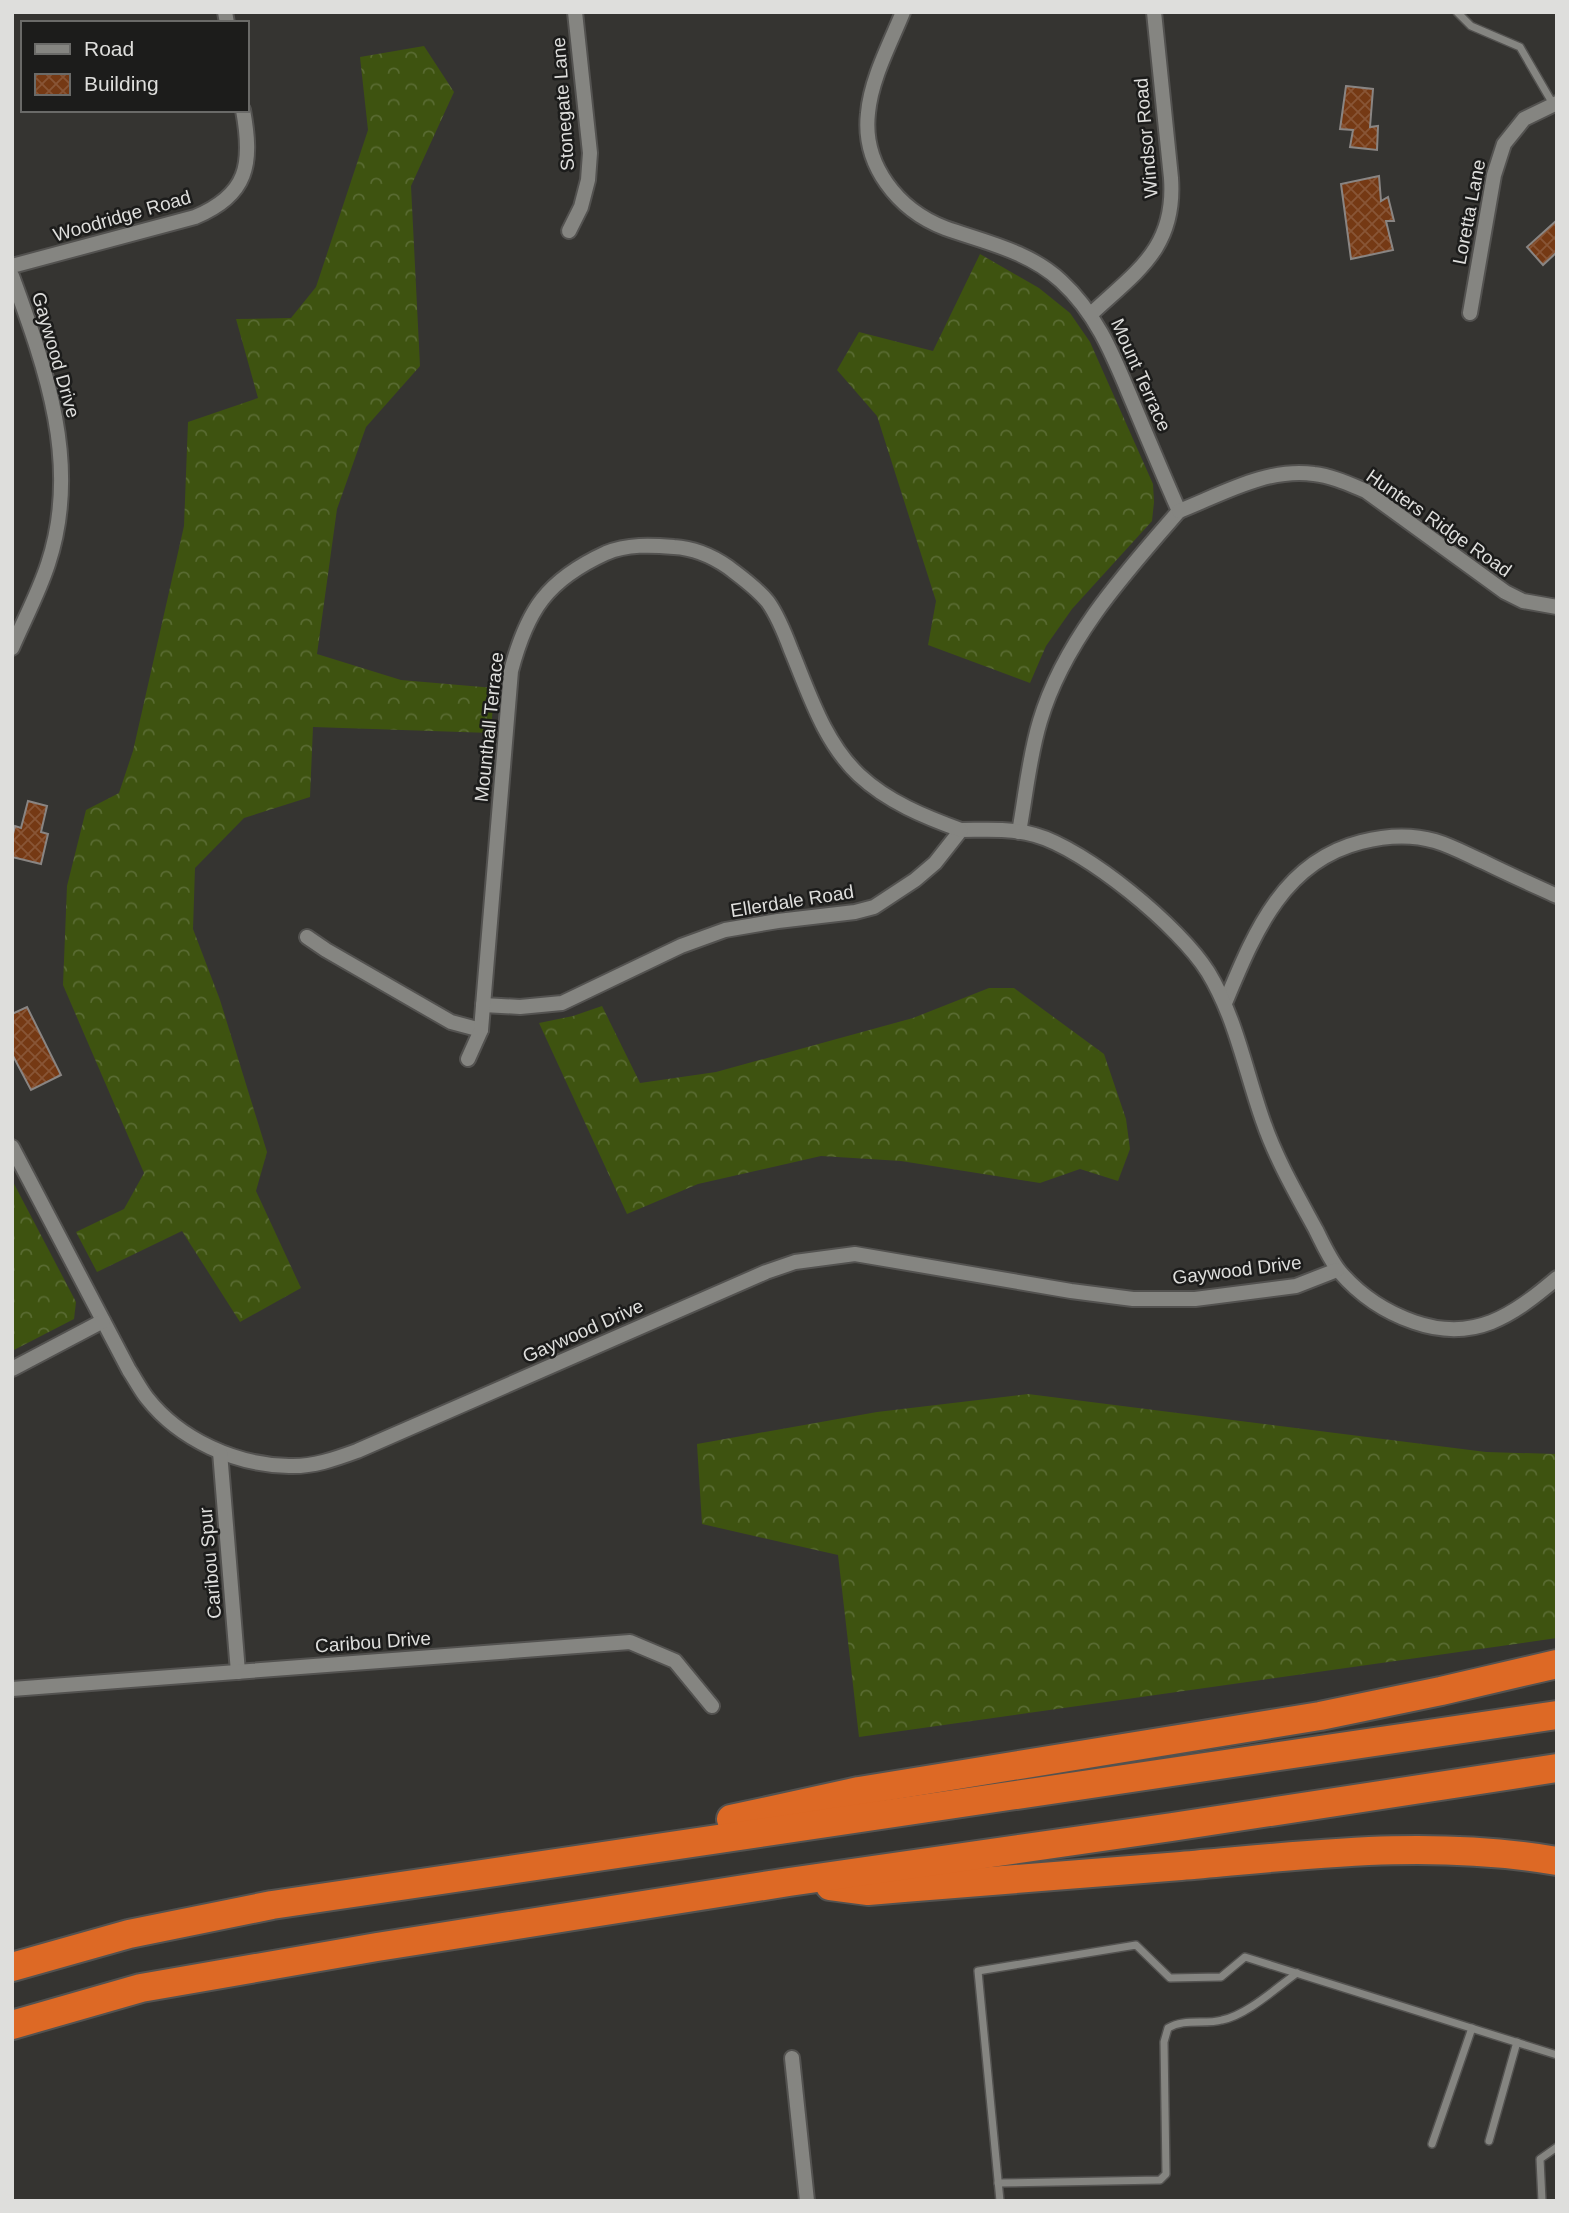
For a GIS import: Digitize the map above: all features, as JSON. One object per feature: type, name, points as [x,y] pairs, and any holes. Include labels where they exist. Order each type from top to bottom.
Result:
[{"type":"highway","points":[[636,1850],[722,1821],[859,1791],[1320,1716],[1557,1664]]},
{"type":"highway","points":[[12,1967],[129,1934],[272,1905],[1557,1715]]},
{"type":"highway","points":[[12,2025],[141,1988],[377,1947],[789,1882],[1557,1768]]},
{"type":"highway","points":[[789,1882],[868,1891],[1335,1852],[1415,1848],[1467,1850],[1557,1861]]},
{"type":"street","name":"Stonegate Lane","points":[[569,231],[581,207],[588,180],[590,153],[575,12]]},
{"type":"street","name":"Mount Terrace","points":[[903,12],[875,84],[867,113],[870,143],[879,171],[894,195],[916,214],[942,227],[1000,246],[1032,261],[1059,279],[1091,314],[1115,362],[1179,511]]},
{"type":"street","name":"Windsor Road","points":[[1091,314],[1158,248],[1169,222],[1173,199],[1154,12]]},
{"type":"street","name":"Loretta Lane","points":[[1470,313],[1494,175],[1504,144],[1524,119],[1555,103]]},
{"type":"street","name":"Woodridge Road","points":[[12,266],[195,217],[214,209],[231,196],[243,179],[248,158],[248,136],[243,112]]},
{"type":"street","name":"Gaywood Drive","points":[[12,276],[47,381],[58,427],[62,472],[58,519],[48,563],[12,648]]},
{"type":"street","name":"Hunters Ridge Road","points":[[1179,511],[1256,481],[1283,474],[1313,473],[1366,491],[1505,592],[1532,603],[1557,607]]},
{"type":"street","points":[[1019,832],[1031,755],[1040,720],[1057,675],[1082,633],[1179,511]]},
{"type":"street","name":"Mounthall Terrace","points":[[468,1059],[481,1030],[511,671],[519,639],[535,608],[557,582],[585,563],[615,549],[649,545],[684,547],[715,559],[743,578],[768,602],[784,632],[815,709],[834,743],[858,774],[890,799],[925,817],[961,830]]},
{"type":"street","points":[[961,830],[1019,832],[1054,841],[1086,860],[1132,894],[1183,943],[1206,969],[1225,1003]]},
{"type":"street","name":"Ellerdale Road","points":[[483,1005],[520,1007],[562,1003],[681,946],[717,933],[874,907],[904,888],[935,863],[961,830]]},
{"type":"street","points":[[1225,1003],[1251,944],[1282,892],[1303,870],[1337,849],[1375,838],[1435,841],[1557,897]]},
{"type":"street","points":[[307,937],[450,1022],[481,1030]]},
{"type":"street","name":"Gaywood Drive","points":[[1225,1003],[1263,1122],[1281,1163],[1337,1269],[1358,1290],[1400,1317],[1421,1324],[1468,1329],[1503,1319],[1557,1278]]},
{"type":"street","name":"Gaywood Drive","points":[[12,1147],[146,1398],[176,1426],[220,1452],[255,1462],[290,1466],[358,1451],[766,1272],[825,1256],[866,1256],[1071,1291],[1133,1298],[1195,1299],[1284,1287],[1318,1279],[1337,1269]]},
{"type":"street","points":[[12,1368],[103,1321]]},
{"type":"street","name":"Caribou Spur","points":[[220,1452],[238,1672]]},
{"type":"street","name":"Caribou Drive","points":[[12,1689],[630,1642],[675,1661],[712,1706]]},
{"type":"street","points":[[792,2058],[807,2201]]},
{"type":"lane","points":[[1457,12],[1471,26],[1520,47],[1555,103]]},
{"type":"lane","points":[[1000,2201],[978,1971],[1136,1945],[1170,1979],[1221,1977],[1245,1957],[1557,2054]]},
{"type":"lane","points":[[998,2182],[1160,2180],[1166,2174],[1164,2042],[1168,2028],[1175,2024],[1221,2021],[1238,2015],[1297,1973]]},
{"type":"lane","points":[[1432,2144],[1472,2028]]},
{"type":"lane","points":[[1489,2141],[1517,2042]]},
{"type":"lane","points":[[1542,2201],[1541,2160],[1557,2147]]},
{"type":"green space","points":[[424,46],[454,92],[411,186],[420,366],[366,427],[337,509],[317,654],[401,680],[494,688],[491,733],[313,727],[310,797],[244,818],[195,868],[193,929],[220,1000],[267,1152],[256,1191],[301,1288],[240,1322],[182,1231],[97,1272],[76,1232],[124,1209],[144,1173],[63,985],[67,886],[86,810],[119,793],[133,751],[184,526],[188,422],[258,398],[236,319],[291,318],[316,287],[368,130],[360,57]]},
{"type":"green space","points":[[980,254],[1039,288],[1070,313],[1090,342],[1153,484],[1152,521],[1072,609],[1046,646],[1030,683],[928,645],[936,601],[877,416],[837,370],[859,332],[933,351]]},
{"type":"green space","points":[[989,988],[1014,988],[1104,1054],[1126,1119],[1130,1149],[1118,1181],[1080,1169],[1040,1183],[901,1161],[821,1156],[698,1184],[627,1214],[539,1023],[602,1006],[640,1083],[716,1072],[913,1018]]},
{"type":"green space","points":[[12,1180],[76,1302],[74,1319],[12,1351]]},
{"type":"green space","points":[[1028,1394],[1486,1452],[1557,1454],[1557,1638],[859,1737],[838,1555],[702,1524],[697,1444],[877,1412]]},
{"type":"building","points":[[1346,86],[1373,89],[1370,127],[1378,126],[1377,150],[1350,147],[1353,130],[1340,129]]},
{"type":"building","points":[[1379,176],[1381,201],[1388,197],[1394,221],[1386,221],[1393,250],[1351,259],[1341,184]]},
{"type":"building","points":[[1557,220],[1557,252],[1543,265],[1527,247]]},
{"type":"building","points":[[28,801],[47,806],[41,832],[48,834],[41,864],[12,857],[15,826],[21,828]]},
{"type":"building","points":[[27,1007],[61,1075],[31,1090],[12,1054],[12,1014]]}]
